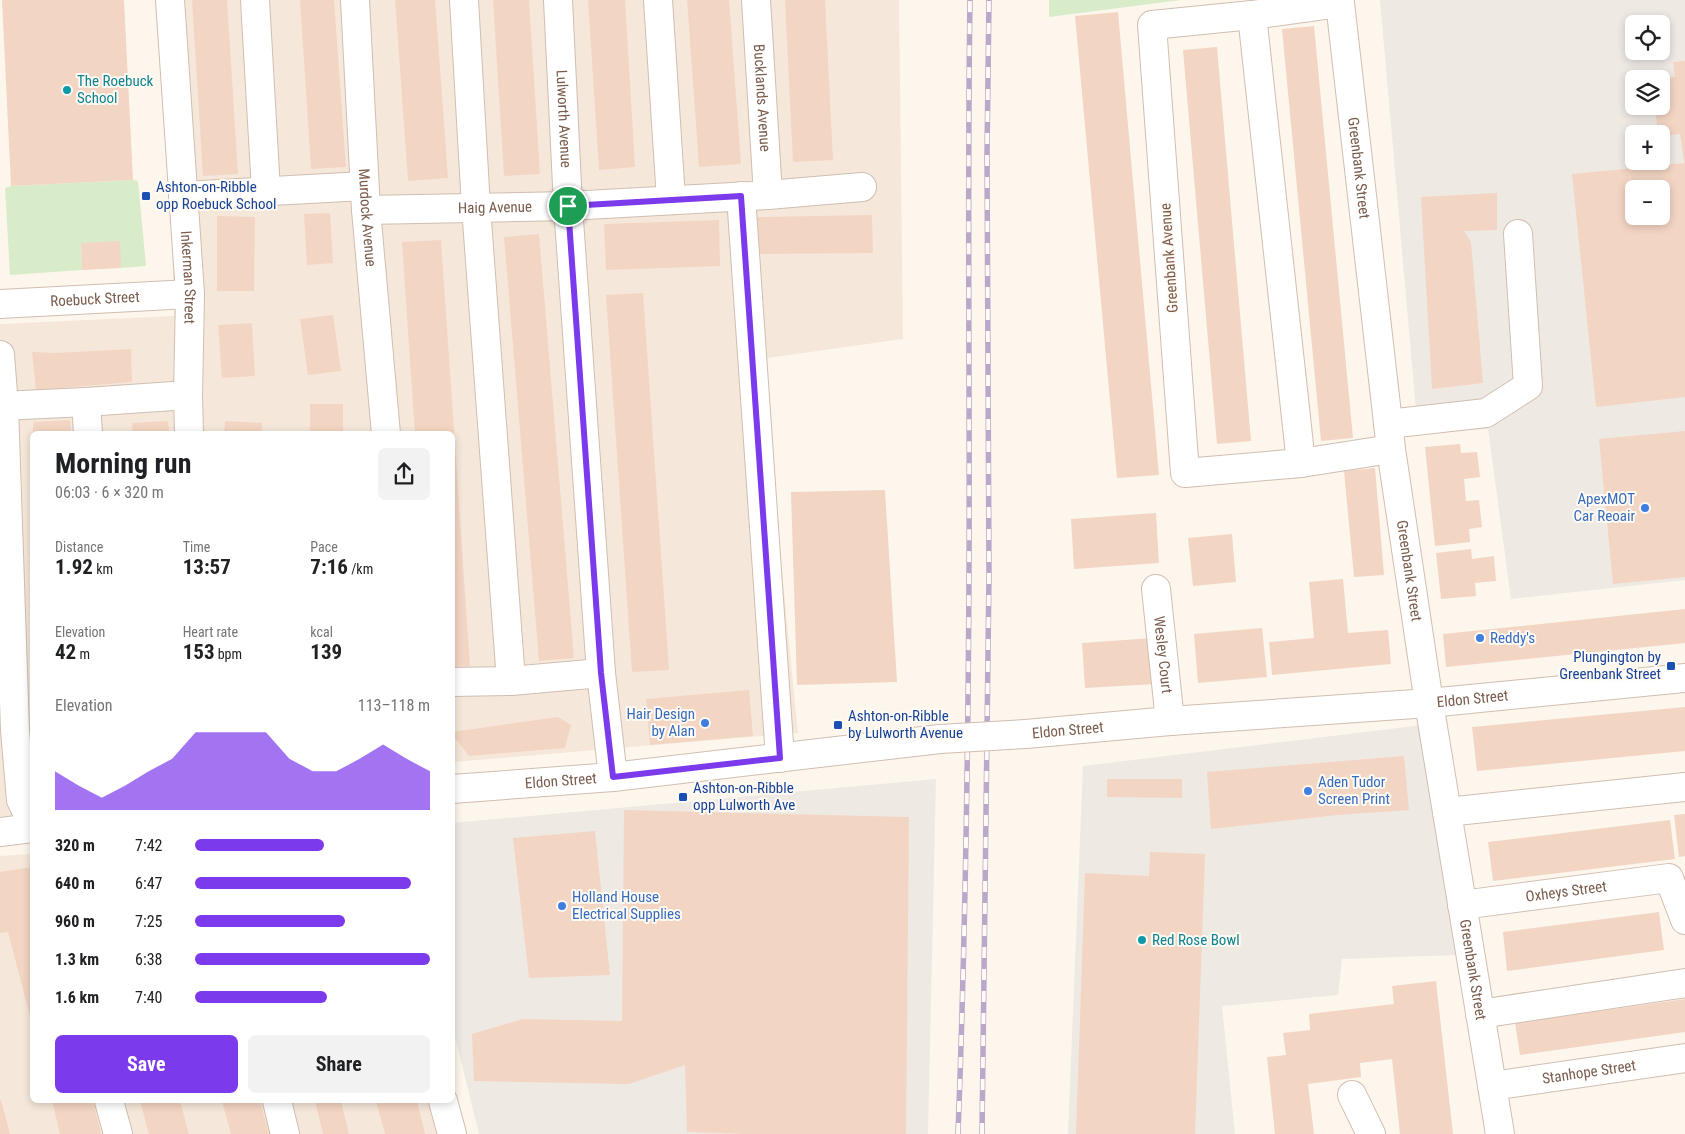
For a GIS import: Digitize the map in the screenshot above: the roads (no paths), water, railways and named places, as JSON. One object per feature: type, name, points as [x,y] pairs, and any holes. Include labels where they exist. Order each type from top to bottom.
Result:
[{"type":"street","name":"Inkerman Street","points":[[170,0],[190,294],[189,431]]},
{"type":"street","points":[[255,0],[266,191]]},
{"type":"street","name":"Murdock Avenue","points":[[355,0],[365,198],[386,431]]},
{"type":"street","points":[[464,0],[476,206],[511,681]]},
{"type":"street","name":"Lulworth Avenue","points":[[558,0],[568,206],[601,673],[613,777]]},
{"type":"street","points":[[658,0],[671,199]]},
{"type":"street","name":"Bucklands Avenue","points":[[756,0],[754,195],[780,758]]},
{"type":"street","name":"Greenbank Avenue","points":[[1340,3],[1252,15],[1152,25],[1184,472],[1301,463],[1390,436],[1486,413],[1528,386],[1518,234]]},
{"type":"street","name":"Greenbank Street","points":[[1340,3],[1390,436],[1429,703],[1500,1134]]},
{"type":"street","points":[[1252,15],[1301,463]]},
{"type":"street","name":"Haig Avenue","points":[[183,196],[266,191],[476,206],[568,206],[862,187]]},
{"type":"street","name":"Roebuck Street","points":[[0,304],[190,294]]},
{"type":"street","points":[[0,355],[16,730],[22,800],[30,818]]},
{"type":"street","points":[[2,406],[188,395]]},
{"type":"street","points":[[86,402],[88,431]]},
{"type":"street","name":"Wesley Court","points":[[1156,589],[1170,721]]},
{"type":"street","points":[[455,682],[511,681],[601,673]]},
{"type":"street","name":"Eldon Street","points":[[455,789],[613,777],[940,739],[1429,703],[1685,678]]},
{"type":"street","points":[[1447,812],[1685,788]]},
{"type":"street","points":[[0,832],[30,828]]},
{"type":"street","name":"Oxheys Street","points":[[1462,905],[1669,878],[1685,920]]},
{"type":"street","points":[[1480,1014],[1685,983]]},
{"type":"street","name":"Stanhope Street","points":[[1492,1086],[1685,1058]]},
{"type":"street","points":[[1352,1095],[1371,1134]]},
{"type":"street","points":[[110,1103],[118,1134]]},
{"type":"street","points":[[277,1103],[285,1134]]},
{"type":"street","points":[[444,1103],[452,1134]]},
{"type":"railway","points":[[958,1134],[968,716],[970,0]]},
{"type":"railway","points":[[982,1134],[989,574],[987,154],[989,0]]},
{"type":"place","name":"The Roebuck School","points":[[67,90]]},
{"type":"place","name":"Ashton-on-Ribble opp Roebuck School","points":[[146,196]]},
{"type":"place","name":"ApexMOT Car Reoair","points":[[1645,508]]},
{"type":"place","name":"Reddy's","points":[[1480,638]]},
{"type":"place","name":"Plungington by Greenbank Street","points":[[1671,666]]},
{"type":"place","name":"Hair Design by Alan","points":[[705,723]]},
{"type":"place","name":"Ashton-on-Ribble by Lulworth Avenue","points":[[838,725]]},
{"type":"place","name":"Aden Tudor Screen Print","points":[[1308,791]]},
{"type":"place","name":"Ashton-on-Ribble opp Lulworth Ave","points":[[683,797]]},
{"type":"place","name":"Holland House Electrical Supplies","points":[[562,906]]},
{"type":"place","name":"Red Rose Bowl","points":[[1142,940]]}]
